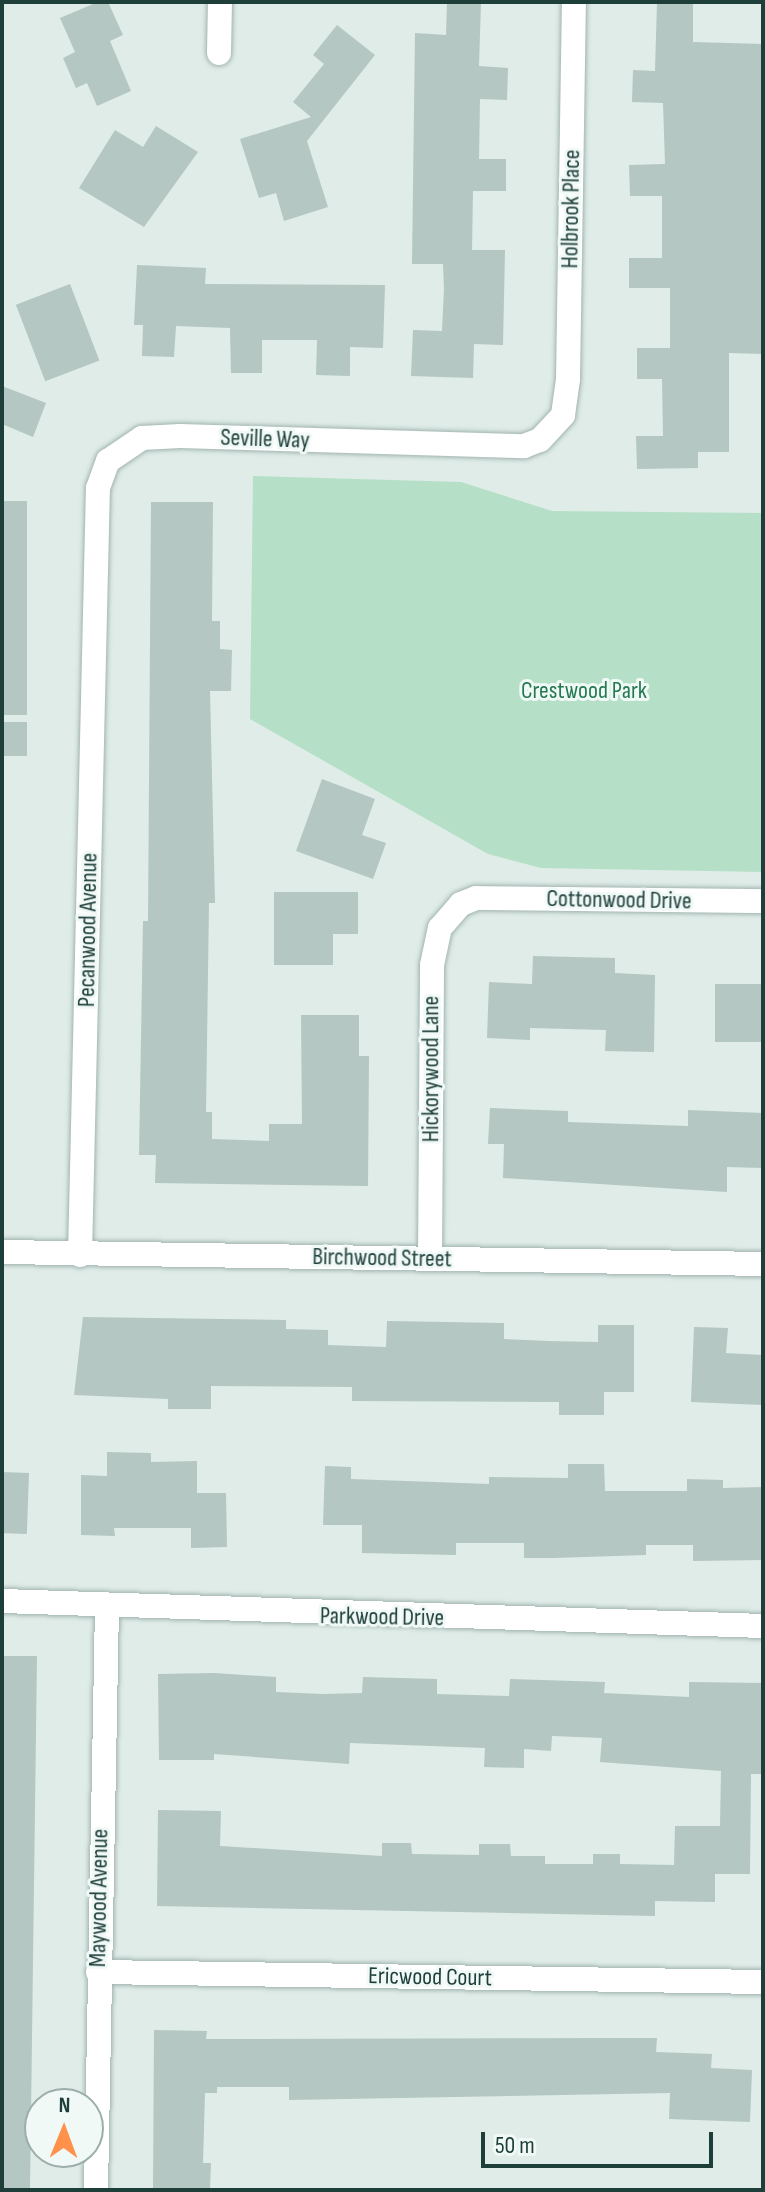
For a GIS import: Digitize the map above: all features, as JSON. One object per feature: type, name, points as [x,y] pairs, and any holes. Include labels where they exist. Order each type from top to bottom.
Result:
[{"type":"street","points":[[219,53],[220,2]]},
{"type":"street","name":"Holbrook Place","points":[[563,415],[574,2]]},
{"type":"street","name":"Seville Way","points":[[96,604],[98,488],[117,449],[142,438],[524,446],[540,440],[563,415]]},
{"type":"street","name":"Pecanwood Avenue","points":[[80,1255],[96,604]]},
{"type":"street","name":"Cottonwood Drive","points":[[476,898],[763,901]]},
{"type":"street","name":"Hickorywood Lane","points":[[430,1259],[432,965],[440,928],[461,904],[476,898]]},
{"type":"street","name":"Birchwood Street","points":[[2,1252],[763,1264]]},
{"type":"street","name":"Parkwood Drive","points":[[2,1601],[107,1607],[763,1626]]},
{"type":"street","name":"Maywood Avenue","points":[[96,2190],[107,1607]]},
{"type":"street","name":"Ericwood Court","points":[[98,1972],[763,1982]]},
{"type":"green space","name":"Crestwood Park","points":[[253,476],[461,482],[552,511],[763,513],[763,872],[541,868],[488,854],[250,719]]},
{"type":"building","points":[[98,2],[108,2],[123,35],[110,41],[131,91],[97,106],[87,83],[76,88],[63,58],[75,52],[60,18]]},
{"type":"building","points":[[447,2],[481,2],[479,66],[508,68],[507,100],[480,99],[479,159],[506,159],[506,191],[473,191],[472,250],[505,250],[503,345],[474,344],[473,378],[411,376],[413,330],[442,331],[444,289],[443,264],[412,264],[415,33],[446,35]]},
{"type":"building","points":[[657,2],[693,2],[693,42],[763,44],[763,354],[729,353],[729,452],[698,452],[698,468],[637,469],[636,436],[663,436],[662,379],[637,379],[637,348],[670,348],[670,288],[629,288],[629,258],[662,258],[662,196],[630,196],[629,165],[665,164],[663,103],[632,102],[633,70],[655,71]]},
{"type":"building","points":[[337,25],[375,55],[307,141],[328,207],[284,221],[276,193],[259,198],[240,139],[311,117],[293,102],[324,64],[313,55]]},
{"type":"building","points":[[156,126],[198,152],[144,227],[79,188],[115,130],[143,147]]},
{"type":"building","points":[[137,265],[206,268],[205,284],[385,285],[383,348],[350,347],[350,376],[316,375],[317,340],[262,340],[262,373],[231,373],[230,328],[176,326],[174,357],[142,356],[143,325],[134,325]]},
{"type":"building","points":[[70,284],[99,361],[45,381],[16,305]]},
{"type":"building","points":[[2,386],[46,403],[33,437],[2,424]]},
{"type":"building","points":[[2,501],[27,501],[27,715],[2,715]]},
{"type":"building","points":[[151,502],[213,502],[212,621],[220,621],[220,649],[232,650],[231,691],[210,691],[215,903],[209,903],[206,1112],[212,1112],[212,1139],[269,1141],[269,1124],[302,1124],[301,1015],[359,1015],[359,1056],[369,1056],[368,1186],[155,1183],[156,1155],[139,1155],[143,921],[148,921]]},
{"type":"building","points":[[2,722],[27,722],[27,756],[2,756]]},
{"type":"building","points":[[322,779],[375,799],[362,835],[386,843],[373,879],[296,851]]},
{"type":"building","points":[[274,892],[358,892],[358,934],[333,934],[333,965],[274,965]]},
{"type":"building","points":[[533,956],[615,958],[615,973],[655,975],[654,1052],[605,1051],[606,1030],[530,1028],[530,1040],[487,1038],[489,982],[532,984]]},
{"type":"building","points":[[715,984],[763,984],[763,1042],[715,1042]]},
{"type":"building","points":[[490,1108],[568,1111],[568,1122],[688,1126],[688,1110],[763,1113],[763,1168],[727,1167],[727,1192],[503,1178],[504,1144],[488,1144]]},
{"type":"building","points":[[83,1317],[286,1320],[286,1329],[328,1330],[328,1345],[386,1347],[387,1321],[504,1323],[504,1339],[598,1342],[598,1325],[634,1325],[634,1392],[604,1392],[604,1415],[559,1415],[559,1402],[352,1401],[352,1387],[211,1386],[211,1409],[168,1409],[168,1399],[74,1395]]},
{"type":"building","points":[[694,1327],[728,1328],[726,1353],[763,1355],[763,1405],[691,1402]]},
{"type":"building","points":[[107,1452],[151,1453],[151,1462],[197,1461],[197,1493],[226,1493],[227,1547],[191,1548],[191,1528],[114,1528],[115,1536],[81,1535],[81,1475],[107,1476]]},
{"type":"building","points":[[568,1464],[604,1464],[605,1491],[687,1491],[687,1479],[723,1480],[723,1488],[763,1487],[763,1560],[693,1561],[693,1545],[646,1545],[646,1555],[554,1558],[524,1558],[524,1543],[456,1543],[456,1555],[362,1553],[362,1525],[323,1525],[325,1466],[351,1467],[351,1479],[489,1484],[489,1477],[568,1478]]},
{"type":"building","points":[[2,1472],[29,1473],[27,1534],[2,1533]]},
{"type":"building","points":[[2,1656],[37,1656],[31,2088],[24,2088],[24,2168],[30,2168],[30,2190],[2,2190]]},
{"type":"building","points":[[214,1673],[276,1677],[276,1692],[323,1694],[362,1693],[363,1677],[437,1679],[437,1694],[509,1696],[510,1679],[605,1682],[604,1693],[689,1697],[689,1682],[763,1683],[763,1774],[751,1774],[750,1874],[715,1874],[715,1902],[655,1901],[655,1916],[157,1906],[158,1810],[221,1811],[220,1846],[382,1856],[382,1843],[411,1843],[412,1854],[479,1855],[479,1844],[510,1844],[511,1856],[545,1856],[545,1864],[593,1864],[593,1854],[620,1854],[620,1864],[674,1865],[675,1826],[720,1826],[721,1771],[600,1762],[602,1738],[552,1736],[551,1751],[524,1749],[524,1768],[484,1767],[485,1748],[350,1743],[349,1764],[214,1754],[214,1760],[159,1760],[158,1674]]},
{"type":"building","points":[[154,2030],[207,2031],[206,2039],[657,2038],[656,2052],[712,2054],[711,2068],[752,2070],[750,2122],[669,2119],[670,2093],[289,2100],[289,2087],[217,2087],[217,2093],[205,2093],[203,2163],[211,2163],[210,2190],[153,2190]]}]
